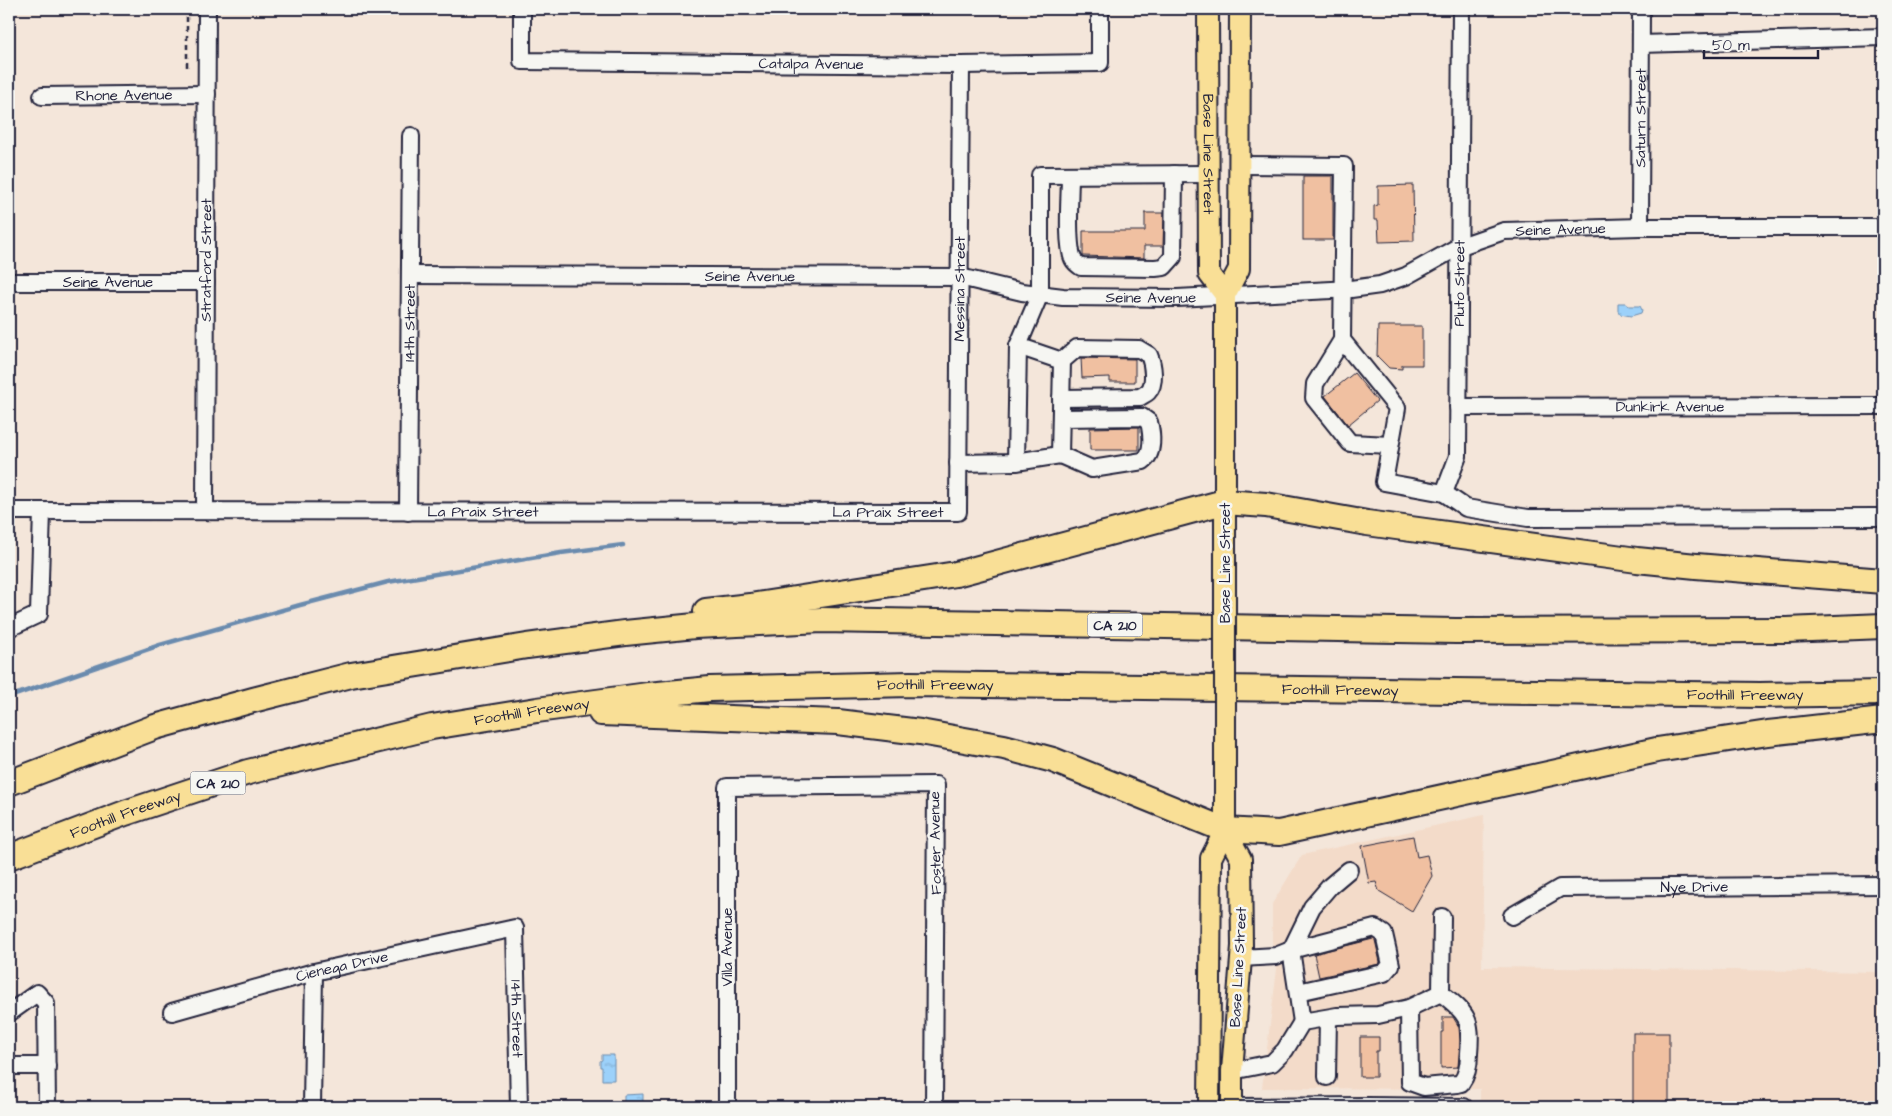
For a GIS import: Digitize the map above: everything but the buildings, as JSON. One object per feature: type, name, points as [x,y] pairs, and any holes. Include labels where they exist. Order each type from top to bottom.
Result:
[{"type":"highway","points":[[351,675],[463,642],[605,621],[750,606],[956,574],[1224,502],[1266,505],[1367,523],[1637,560],[1883,581]]},
{"type":"highway","name":"CA 210","points":[[9,783],[155,727],[351,675],[528,646],[695,626],[822,620],[1456,631],[1787,630],[1883,626]]},
{"type":"highway","name":"Foothill Freeway","points":[[9,857],[125,813],[248,772],[432,727],[537,710],[648,695],[710,689],[910,684],[1760,695],[1883,693]]},
{"type":"highway","points":[[537,710],[838,722],[920,732],[986,743],[1053,760],[1225,830],[1279,832],[1657,750],[1768,733],[1883,720]]},
{"type":"main road","name":"Base Line Street","points":[[1208,9],[1209,274],[1225,295]]},
{"type":"main road","points":[[1219,9],[1221,40],[1228,47],[1240,47]]},
{"type":"main road","name":"Base Line Street","points":[[1209,1107],[1211,858],[1225,830],[1225,295],[1239,269],[1240,9]]},
{"type":"main road","name":"Base Line Street","points":[[1225,830],[1241,859],[1241,958],[1232,1071],[1232,1107]]},
{"type":"main road","points":[[1209,1071],[1232,1071]]},
{"type":"street","name":"Stratford Street","points":[[204,510],[207,9]]},
{"type":"street","name":"Catalpa Avenue","points":[[522,9],[522,61],[961,65],[1100,63],[1100,9]]},
{"type":"street","name":"Pluto Street","points":[[1444,493],[1458,456],[1461,9]]},
{"type":"street","name":"Saturn Street","points":[[1640,227],[1641,9]]},
{"type":"street","points":[[1641,44],[1883,37]]},
{"type":"street","name":"Messina Street","points":[[958,512],[961,65]]},
{"type":"street","name":"Rhone Avenue","points":[[42,96],[207,94]]},
{"type":"street","name":"14th Street","points":[[408,512],[411,136]]},
{"type":"street","points":[[1239,165],[1344,166],[1342,340],[1316,384],[1314,398],[1350,443],[1390,445]]},
{"type":"street","points":[[1066,175],[1061,237],[1070,245],[1076,265],[1081,267],[1164,267],[1173,257],[1174,174]]},
{"type":"street","points":[[1016,462],[1018,346],[1040,294],[1040,175],[1209,174]]},
{"type":"street","name":"Seine Avenue","points":[[411,275],[960,277],[1022,292],[1063,297],[1167,298],[1343,289],[1380,285],[1422,268],[1458,247],[1504,231],[1640,227],[1883,227]]},
{"type":"street","name":"Seine Avenue","points":[[9,282],[206,282]]},
{"type":"street","points":[[1342,340],[1397,408],[1384,482],[1444,493],[1466,508],[1528,518],[1883,517]]},
{"type":"street","points":[[1018,346],[1062,361]]},
{"type":"street","points":[[1060,455],[1061,398],[1062,361],[1076,348],[1140,349],[1149,355],[1152,370],[1151,386],[1148,392],[1140,397],[1061,398]]},
{"type":"street","name":"Dunkirk Avenue","points":[[1458,407],[1883,406]]},
{"type":"street","points":[[958,463],[1016,462],[1060,455],[1092,469],[1143,461],[1148,458],[1151,446],[1149,422],[1142,417],[1061,418]]},
{"type":"street","name":"La Praix Street","points":[[9,511],[958,512]]},
{"type":"street","points":[[9,628],[39,614],[42,511]]},
{"type":"street","name":"Foster Avenue","points":[[727,787],[936,785],[934,1107]]},
{"type":"street","name":"Villa Avenue","points":[[727,787],[727,1107]]},
{"type":"street","points":[[1232,1071],[1272,1063],[1285,1050],[1302,1022],[1292,950],[1312,907],[1330,886],[1349,870]]},
{"type":"street","name":"Nye Drive","points":[[1512,916],[1560,888],[1883,885]]},
{"type":"street","points":[[1441,993],[1442,917]]},
{"type":"street","name":"14th Street","points":[[515,928],[519,1107]]},
{"type":"street","name":"Cienega Drive","points":[[172,1012],[314,972],[515,928]]},
{"type":"street","points":[[1241,958],[1276,956],[1375,928],[1384,934],[1391,965],[1384,973],[1298,992]]},
{"type":"street","points":[[312,1107],[314,972]]},
{"type":"street","points":[[9,1013],[37,993],[46,1003],[47,1107]]},
{"type":"street","points":[[1302,1022],[1328,1018],[1378,1015],[1409,1008],[1441,993]]},
{"type":"street","points":[[1409,1008],[1410,1082],[1424,1087],[1457,1084],[1463,1080],[1468,1067],[1470,1026],[1462,1010],[1441,993]]},
{"type":"street","points":[[1327,1077],[1328,1018]]},
{"type":"street","points":[[9,1066],[48,1066]]},
{"type":"street","points":[[1232,1107],[1464,1107]]},
{"type":"path","points":[[187,9],[187,67]]},
{"type":"shaded area","points":[[1484,815],[1482,967],[1883,972],[1883,1107],[1480,1107],[1480,1089],[1262,1088],[1277,969],[1272,941],[1272,904],[1302,855]]},
{"type":"water","points":[[1618,303],[1640,306],[1641,313],[1631,316],[1620,314]]},
{"type":"water","points":[[602,1055],[614,1055],[614,1080],[602,1080],[600,1061],[602,1060]]},
{"type":"water","points":[[643,1094],[643,1104],[624,1107],[624,1095]]},
{"type":"waterway","points":[[9,697],[160,645],[388,582],[561,553],[623,545]]}]
